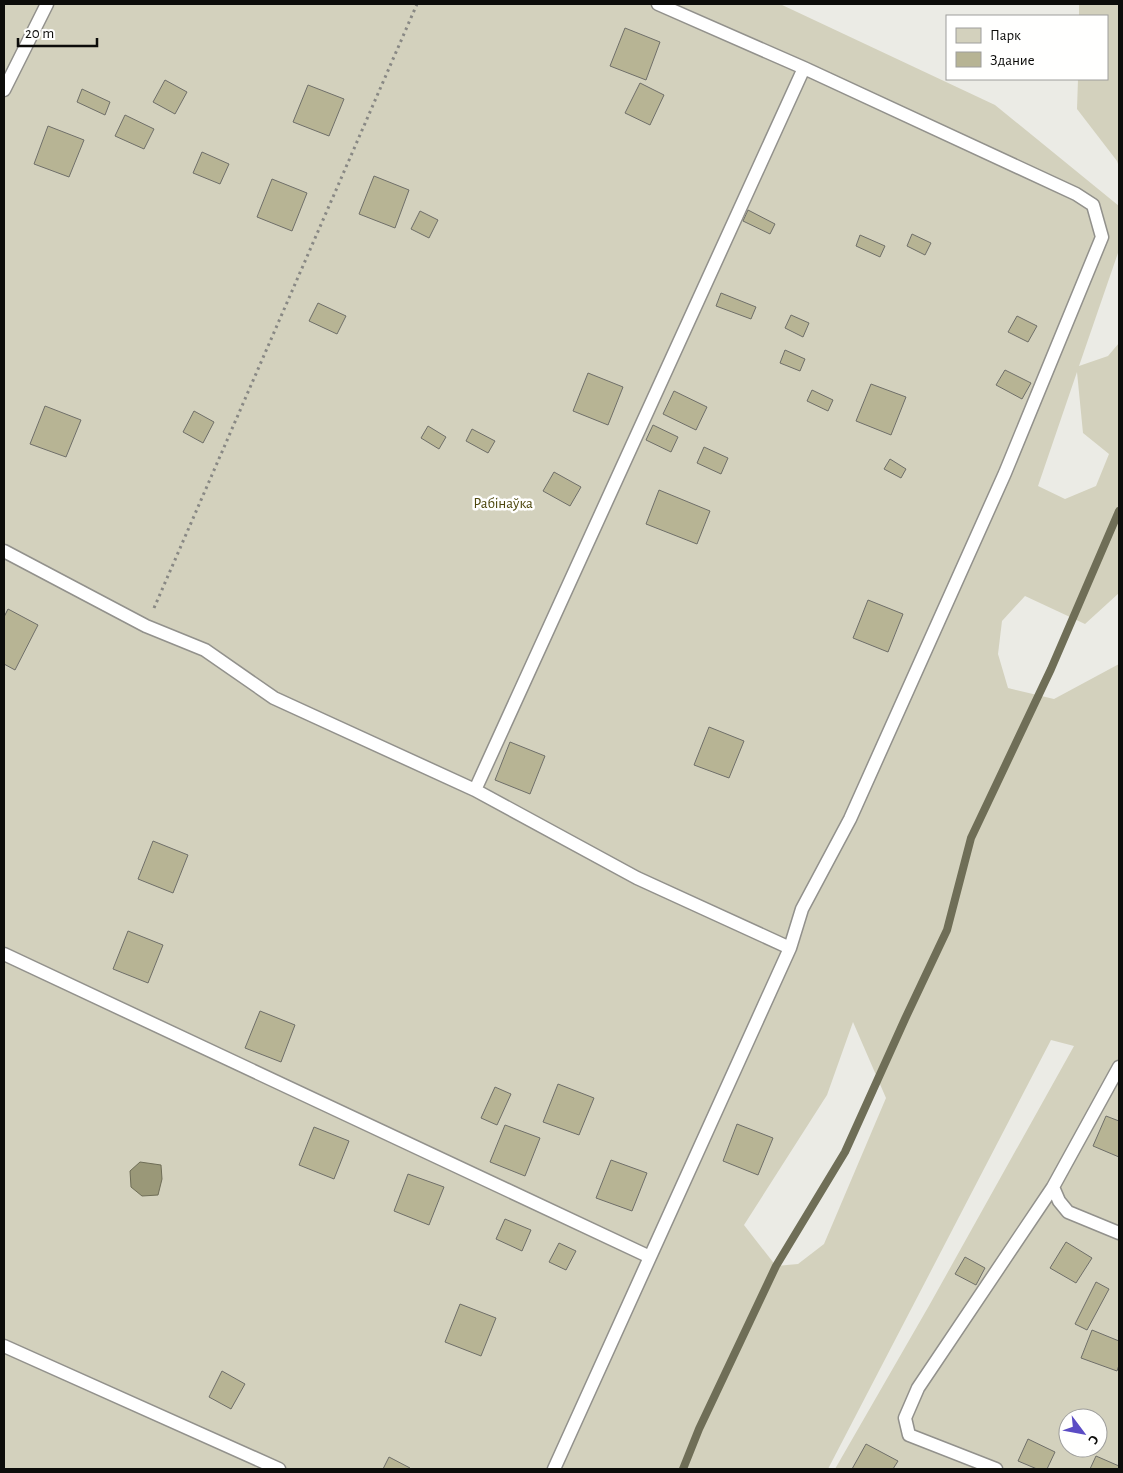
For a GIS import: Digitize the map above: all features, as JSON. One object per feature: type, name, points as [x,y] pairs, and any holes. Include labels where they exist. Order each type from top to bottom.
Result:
[{"type":"lane","points":[[4,90],[47,4]]},
{"type":"lane","points":[[554,1469],[790,948],[802,909],[850,819],[1005,473],[1102,237],[1093,205],[1076,194],[804,68],[658,4]]},
{"type":"lane","points":[[475,790],[804,68]]},
{"type":"lane","points":[[4,551],[146,626],[205,650],[274,698],[475,790],[637,878],[790,948]]},
{"type":"lane","points":[[4,954],[650,1257]]},
{"type":"lane","points":[[996,1469],[909,1435],[904,1418],[918,1388],[1053,1187],[1119,1067]]},
{"type":"lane","points":[[1053,1187],[1068,1212],[1119,1233]]},
{"type":"lane","points":[[4,1346],[279,1469]]},
{"type":"path","points":[[146,626],[417,4]]},
{"type":"green space","name":"Рабінаўка","points":[[4,4],[780,4],[995,105],[1119,206],[1119,250],[1079,366],[1108,356],[1119,343],[1119,593],[1085,624],[1025,596],[1002,621],[998,654],[1008,688],[1054,699],[1119,664],[1119,1469],[835,1469],[930,1304],[1074,1046],[1051,1040],[828,1469],[4,1469]],"holes":[[[1077,372],[1083,433],[1109,454],[1096,486],[1065,499],[1038,486]],[[853,1022],[886,1098],[824,1244],[798,1264],[776,1266],[744,1225],[827,1095]]]},
{"type":"green space","points":[[1079,4],[1119,4],[1119,167],[1117,161],[1077,109],[1078,80],[1108,80],[1108,15],[1079,15]]},
{"type":"shaded area","points":[[140,1162],[161,1165],[162,1179],[158,1195],[142,1196],[131,1187],[130,1171]]},
{"type":"building","points":[[625,28],[660,42],[646,80],[610,66]]},
{"type":"building","points":[[165,80],[187,92],[175,114],[153,102]]},
{"type":"building","points":[[640,83],[664,95],[650,125],[625,113]]},
{"type":"building","points":[[308,85],[344,99],[329,136],[293,122]]},
{"type":"building","points":[[82,89],[110,102],[105,115],[77,102]]},
{"type":"building","points":[[125,115],[154,129],[144,149],[115,136]]},
{"type":"building","points":[[48,126],[84,140],[69,177],[34,164]]},
{"type":"building","points":[[202,152],[229,164],[220,184],[193,173]]},
{"type":"building","points":[[374,176],[409,190],[395,228],[359,214]]},
{"type":"building","points":[[272,179],[307,193],[292,231],[257,217]]},
{"type":"building","points":[[748,210],[775,224],[770,234],[743,221]]},
{"type":"building","points":[[420,211],[438,220],[429,238],[411,229]]},
{"type":"building","points":[[912,234],[931,243],[925,255],[907,246]]},
{"type":"building","points":[[860,235],[885,246],[880,257],[856,246]]},
{"type":"building","points":[[721,293],[756,307],[751,319],[716,306]]},
{"type":"building","points":[[318,303],[346,316],[337,334],[309,321]]},
{"type":"building","points":[[791,315],[809,323],[803,337],[785,328]]},
{"type":"building","points":[[1017,316],[1037,326],[1028,342],[1008,332]]},
{"type":"building","points":[[785,350],[805,359],[800,371],[780,363]]},
{"type":"building","points":[[1005,370],[1031,383],[1022,399],[996,385]]},
{"type":"building","points":[[588,373],[623,387],[608,425],[573,411]]},
{"type":"building","points":[[871,384],[906,397],[891,435],[856,421]]},
{"type":"building","points":[[812,390],[833,400],[828,411],[807,401]]},
{"type":"building","points":[[674,391],[707,407],[696,430],[663,414]]},
{"type":"building","points":[[45,406],[81,420],[66,457],[30,444]]},
{"type":"building","points":[[194,411],[214,422],[203,443],[183,432]]},
{"type":"building","points":[[653,425],[678,437],[671,452],[646,440]]},
{"type":"building","points":[[428,426],[446,437],[439,449],[421,438]]},
{"type":"building","points":[[472,429],[495,441],[488,453],[466,441]]},
{"type":"building","points":[[704,447],[728,458],[721,474],[697,463]]},
{"type":"building","points":[[890,459],[906,469],[901,478],[884,469]]},
{"type":"building","points":[[554,472],[581,487],[570,506],[543,491]]},
{"type":"building","points":[[659,490],[710,511],[697,544],[646,524]]},
{"type":"building","points":[[868,600],[903,614],[888,652],[853,638]]},
{"type":"building","points":[[8,609],[38,625],[15,670],[4,664],[4,617]]},
{"type":"building","points":[[709,727],[744,741],[729,778],[694,765]]},
{"type":"building","points":[[510,742],[545,756],[530,794],[495,780]]},
{"type":"building","points":[[153,841],[188,855],[173,893],[138,879]]},
{"type":"building","points":[[128,931],[163,945],[148,983],[113,969]]},
{"type":"building","points":[[260,1011],[295,1025],[281,1062],[245,1048]]},
{"type":"building","points":[[558,1084],[594,1098],[579,1135],[543,1122]]},
{"type":"building","points":[[495,1087],[511,1094],[497,1125],[481,1118]]},
{"type":"building","points":[[1106,1116],[1119,1121],[1119,1157],[1093,1146]]},
{"type":"building","points":[[737,1124],[773,1138],[758,1175],[723,1161]]},
{"type":"building","points":[[505,1125],[540,1138],[525,1176],[490,1162]]},
{"type":"building","points":[[314,1127],[349,1141],[334,1179],[299,1165]]},
{"type":"building","points":[[611,1160],[647,1173],[632,1211],[596,1198]]},
{"type":"building","points":[[408,1174],[444,1187],[429,1225],[394,1211]]},
{"type":"building","points":[[505,1219],[531,1230],[522,1251],[496,1239]]},
{"type":"building","points":[[1066,1242],[1092,1258],[1076,1283],[1050,1268]]},
{"type":"building","points":[[559,1243],[576,1251],[566,1270],[549,1262]]},
{"type":"building","points":[[965,1257],[985,1268],[976,1285],[955,1274]]},
{"type":"building","points":[[1096,1282],[1109,1289],[1087,1330],[1075,1324]]},
{"type":"building","points":[[460,1304],[496,1318],[481,1356],[445,1342]]},
{"type":"building","points":[[1092,1330],[1119,1341],[1119,1365],[1117,1371],[1081,1358]]},
{"type":"building","points":[[222,1371],[245,1384],[231,1409],[209,1397]]},
{"type":"building","points":[[1028,1439],[1055,1452],[1047,1469],[1037,1469],[1018,1461]]},
{"type":"building","points":[[866,1444],[898,1461],[893,1469],[852,1469]]},
{"type":"building","points":[[389,1457],[410,1468],[410,1469],[383,1469]]},
{"type":"building","points":[[1095,1458],[1101,1458],[1119,1466],[1119,1469],[1090,1469]]},
{"type":"waterway","points":[[683,1469],[699,1429],[776,1266],[845,1152],[947,930],[971,838],[1051,669],[1119,511]]}]
